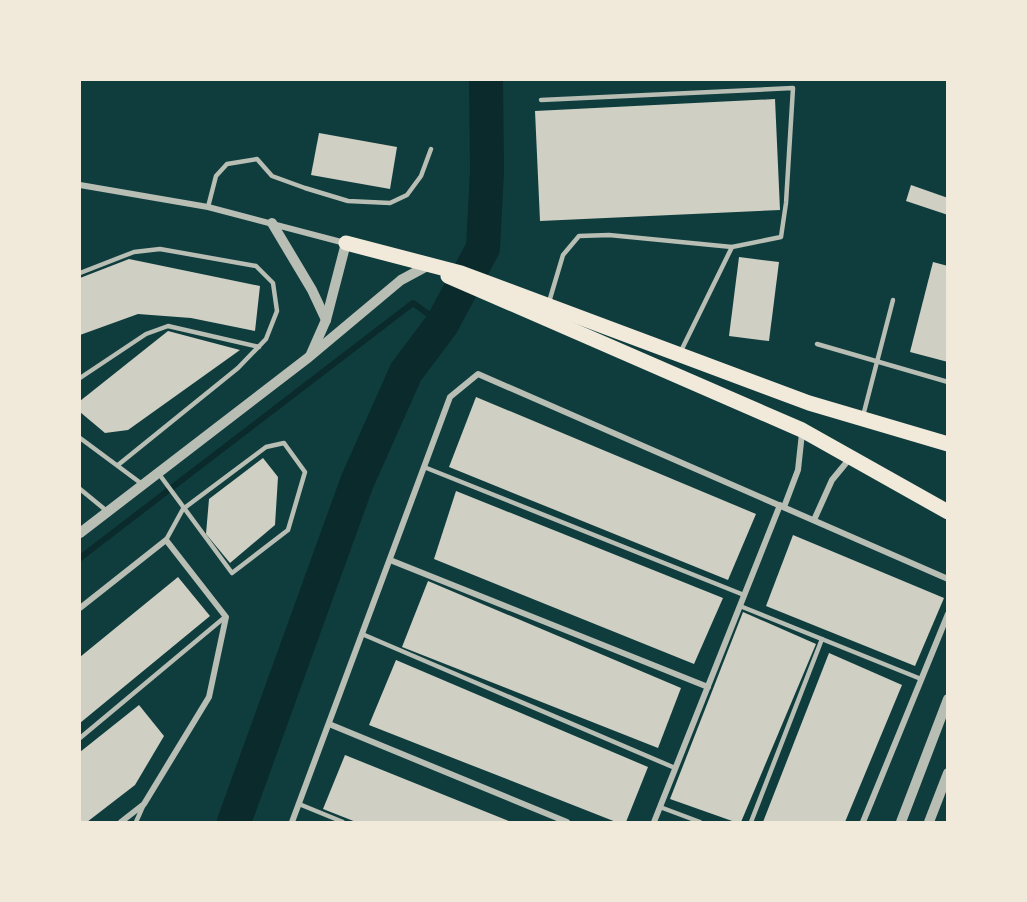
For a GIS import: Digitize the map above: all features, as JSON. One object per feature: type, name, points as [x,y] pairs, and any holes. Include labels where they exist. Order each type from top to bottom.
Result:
[{"type":"main road","points":[[346,243],[430,266],[480,285],[802,430],[948,512]]},
{"type":"main road","points":[[480,285],[548,306],[809,403],[948,444]]},
{"type":"street","points":[[80,185],[207,207],[346,243],[326,320],[309,357]]},
{"type":"street","points":[[272,223],[312,290],[326,320]]},
{"type":"street","points":[[80,533],[144,486],[162,478],[401,280],[430,266]]},
{"type":"street","points":[[292,822],[450,397],[478,374],[948,579]]},
{"type":"street","points":[[654,822],[744,595],[798,470],[802,430]]},
{"type":"street","points":[[814,520],[832,480],[851,457]]},
{"type":"street","points":[[80,608],[166,540],[226,617],[209,697],[144,804],[121,822]]},
{"type":"street","points":[[390,560],[708,687]]},
{"type":"street","points":[[863,822],[948,614]]},
{"type":"street","points":[[901,822],[948,699]]},
{"type":"street","points":[[329,724],[567,822]]},
{"type":"street","points":[[929,822],[948,773]]},
{"type":"lane","points":[[541,100],[793,88],[781,237],[732,247],[609,235],[579,236],[563,255],[548,306]]},
{"type":"lane","points":[[207,207],[216,176],[226,164],[257,159],[272,176],[305,188],[348,201],[390,203],[407,195],[421,176],[431,149]]},
{"type":"lane","points":[[679,356],[732,247]]},
{"type":"lane","points":[[80,273],[134,252],[160,249],[256,266],[273,283],[278,311],[266,339],[238,368],[118,465]]},
{"type":"lane","points":[[863,419],[893,300]]},
{"type":"lane","points":[[80,378],[146,334],[168,326],[258,347]]},
{"type":"lane","points":[[817,344],[948,382]]},
{"type":"lane","points":[[80,438],[144,486]]},
{"type":"lane","points":[[162,478],[183,509],[232,573],[288,530],[305,472],[284,443],[266,447],[183,509],[166,540]]},
{"type":"lane","points":[[424,466],[744,595]]},
{"type":"lane","points":[[80,489],[108,512]]},
{"type":"lane","points":[[740,606],[921,679]]},
{"type":"lane","points":[[80,738],[226,617]]},
{"type":"lane","points":[[362,634],[675,768]]},
{"type":"lane","points":[[751,822],[822,639]]},
{"type":"lane","points":[[136,822],[144,804]]},
{"type":"lane","points":[[299,804],[343,822]]},
{"type":"lane","points":[[660,807],[700,822]]},
{"type":"building","points":[[775,99],[780,210],[540,221],[535,111]]},
{"type":"building","points":[[319,133],[397,147],[390,189],[311,175]]},
{"type":"building","points":[[911,185],[948,198],[948,215],[906,201]]},
{"type":"building","points":[[739,257],[779,262],[769,341],[729,336]]},
{"type":"building","points":[[129,259],[260,286],[255,331],[191,318],[138,314],[80,335],[80,278]]},
{"type":"building","points":[[933,262],[948,266],[948,362],[910,352]]},
{"type":"building","points":[[168,331],[240,350],[128,430],[105,433],[80,412],[80,401]]},
{"type":"building","points":[[476,397],[756,514],[728,580],[449,467]]},
{"type":"building","points":[[263,458],[278,477],[275,525],[230,563],[206,534],[209,499]]},
{"type":"building","points":[[456,491],[723,598],[694,664],[434,559]]},
{"type":"building","points":[[793,535],[944,598],[915,666],[766,606]]},
{"type":"building","points":[[178,577],[210,616],[80,723],[80,657]]},
{"type":"building","points":[[428,581],[681,688],[658,748],[402,647]]},
{"type":"building","points":[[743,612],[816,644],[741,822],[735,822],[670,799]]},
{"type":"building","points":[[829,653],[902,685],[845,822],[763,822]]},
{"type":"building","points":[[396,660],[648,767],[626,822],[616,822],[369,725]]},
{"type":"building","points":[[139,705],[164,736],[135,785],[87,822],[80,822],[80,752]]},
{"type":"building","points":[[345,755],[511,822],[356,822],[323,809]]},
{"type":"waterway","points":[[234,822],[357,482],[406,372],[442,324],[483,248],[487,171],[486,80]]},
{"type":"waterway","points":[[80,558],[413,303],[442,324]]}]
